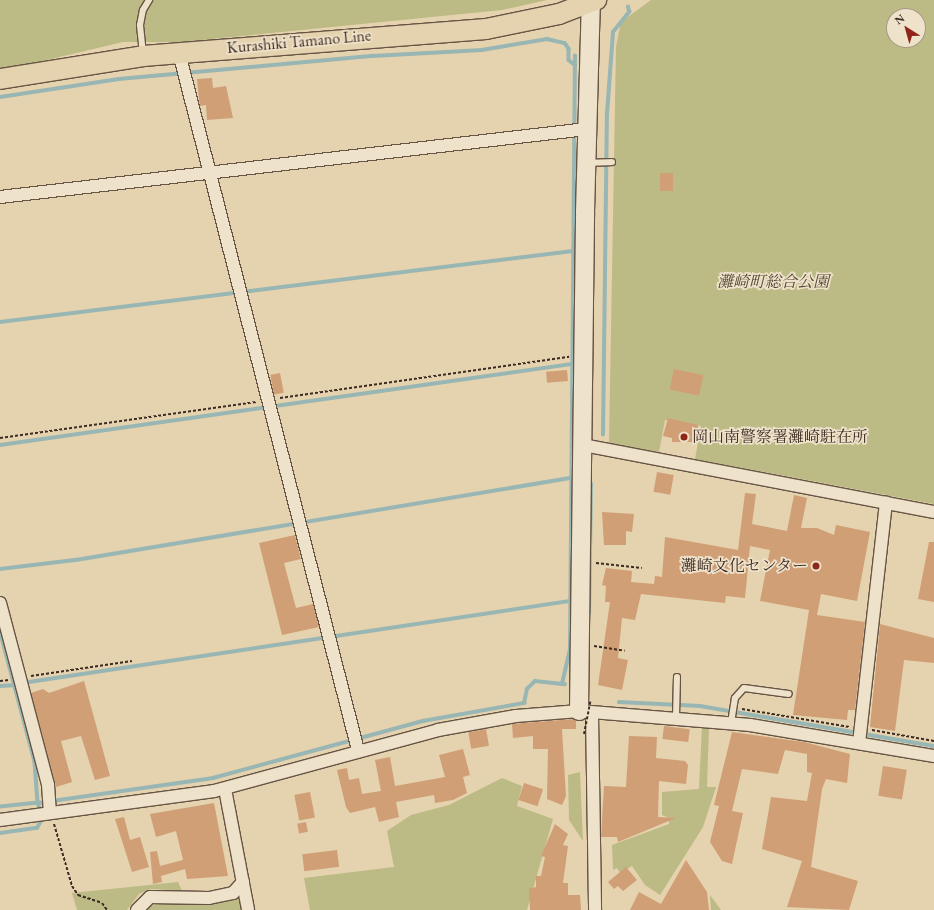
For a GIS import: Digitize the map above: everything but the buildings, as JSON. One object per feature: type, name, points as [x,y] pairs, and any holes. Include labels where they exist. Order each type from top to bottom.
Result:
[{"type":"main road","name":"Kurashiki Tamano Line","points":[[0,79],[143,56],[182,66],[486,29],[535,20],[593,1]]},
{"type":"street","points":[[593,1],[579,129],[594,162],[583,445],[587,709],[595,910]]},
{"type":"street","points":[[182,66],[356,742]]},
{"type":"street","points":[[0,197],[209,171],[579,129]]},
{"type":"street","points":[[583,445],[934,512]]},
{"type":"street","points":[[860,735],[886,503]]},
{"type":"street","points":[[0,603],[15,678],[50,805]]},
{"type":"street","points":[[0,820],[50,805],[225,789],[356,742],[516,716],[587,709],[676,709],[734,715],[860,735],[934,756]]},
{"type":"street","points":[[225,789],[248,910]]},
{"type":"street","points":[[137,910],[150,897],[209,898],[233,892],[243,882]]},
{"type":"lane","points":[[143,56],[140,25],[143,10],[149,0]]},
{"type":"lane","points":[[594,162],[612,162]]},
{"type":"lane","points":[[676,709],[677,677]]},
{"type":"lane","points":[[734,715],[736,698],[744,688],[789,694]]},
{"type":"path","points":[[0,438],[270,404],[569,357]]},
{"type":"path","points":[[596,563],[642,568]]},
{"type":"path","points":[[594,646],[625,651]]},
{"type":"path","points":[[0,681],[132,661]]},
{"type":"path","points":[[584,734],[587,709]]},
{"type":"path","points":[[734,715],[860,735],[934,741]]},
{"type":"path","points":[[50,805],[72,886],[78,895],[102,903],[107,910]]},
{"type":"green space","points":[[0,0],[547,0],[502,10],[182,42],[123,42],[0,71]]},
{"type":"green space","name":"灘崎町総合公園","points":[[651,0],[934,0],[934,504],[695,459],[701,426],[665,420],[659,452],[609,444],[616,47],[621,22]]},
{"type":"green space","points":[[702,726],[709,727],[707,787],[716,787],[703,827],[660,895],[645,885],[632,866],[620,873],[617,868],[613,870],[612,845],[669,824],[669,818],[662,815],[662,792],[699,789]]},
{"type":"green space","points":[[580,772],[583,841],[569,820],[568,775]]},
{"type":"green space","points":[[502,778],[522,786],[517,806],[553,819],[527,910],[310,910],[304,878],[394,867],[387,831],[411,815],[449,805]]},
{"type":"green space","points":[[178,882],[182,891],[151,889],[139,894],[127,910],[77,910],[72,893]]},
{"type":"green space","points":[[240,895],[241,910],[146,910],[160,900],[200,905]]},
{"type":"green space","points":[[710,895],[721,910],[711,910]]},
{"type":"waterway","points":[[603,435],[607,114],[613,32],[629,12],[628,7]]},
{"type":"waterway","points":[[0,97],[119,79],[373,56],[482,50],[547,39],[565,43],[569,49],[569,60],[575,65]]},
{"type":"waterway","points":[[562,684],[570,649],[575,56]]},
{"type":"waterway","points":[[0,322],[573,251]]},
{"type":"waterway","points":[[591,425],[592,336]]},
{"type":"waterway","points":[[0,445],[572,364]]},
{"type":"waterway","points":[[0,569],[76,560],[571,478]]},
{"type":"waterway","points":[[589,614],[591,484]]},
{"type":"waterway","points":[[29,682],[570,601]]},
{"type":"waterway","points":[[0,630],[35,762],[38,803],[0,807]]},
{"type":"waterway","points":[[39,808],[38,803],[213,778],[423,721],[524,703],[527,689],[535,681],[565,684]]},
{"type":"waterway","points":[[0,686],[17,685]]},
{"type":"waterway","points":[[619,702],[700,706],[934,746]]},
{"type":"waterway","points":[[0,833],[37,828],[40,823]]},
{"type":"place","name":"岡山南警察署灘崎駐在所","points":[[684,437]]},
{"type":"place","name":"灘崎文化センター","points":[[816,566]]}]
